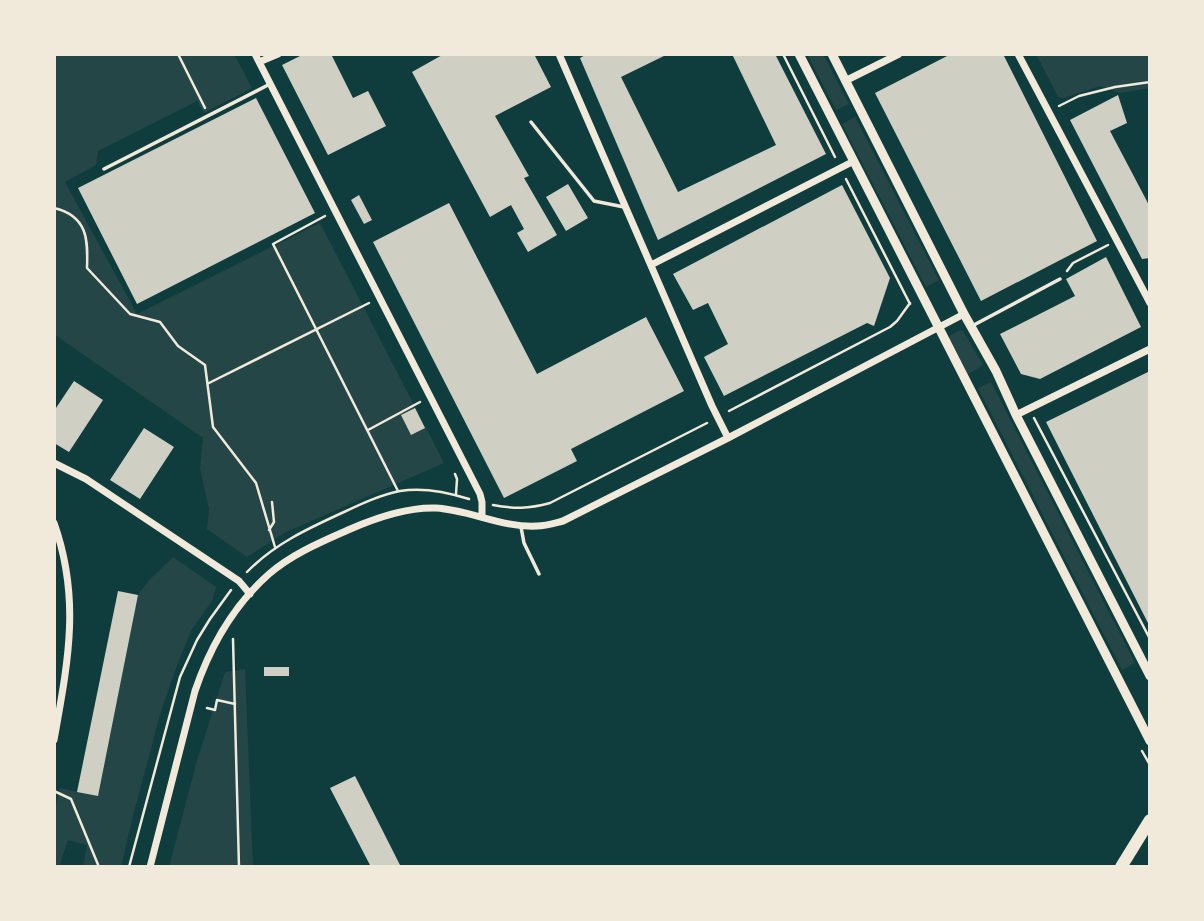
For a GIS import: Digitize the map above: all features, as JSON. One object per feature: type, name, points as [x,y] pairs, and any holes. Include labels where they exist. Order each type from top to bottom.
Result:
[{"type":"highway","points":[[1121,867],[1150,820]]},
{"type":"street","points":[[255,54],[480,494],[482,517]]},
{"type":"street","points":[[259,62],[278,54]]},
{"type":"street","points":[[559,54],[728,438]]},
{"type":"street","points":[[799,54],[1150,741]]},
{"type":"street","points":[[832,54],[964,314],[996,370],[1016,415],[1150,676]]},
{"type":"street","points":[[845,81],[899,54]]},
{"type":"street","points":[[1018,54],[1150,303]]},
{"type":"street","points":[[651,265],[854,161]]},
{"type":"street","points":[[150,867],[195,691],[203,670],[223,631],[250,594],[270,574],[291,559],[313,545],[362,523],[400,512],[436,509],[538,526],[563,521],[964,314]]},
{"type":"street","points":[[1016,415],[1150,349]]},
{"type":"street","points":[[54,463],[86,479],[239,581],[250,594]]},
{"type":"street","points":[[54,523],[65,564],[70,626],[68,658],[54,740]]},
{"type":"lane","points":[[104,169],[270,84]]},
{"type":"lane","points":[[531,122],[594,201],[626,207]]},
{"type":"lane","points":[[971,327],[1060,279]]},
{"type":"lane","points":[[520,525],[524,542],[538,574]]},
{"type":"path","points":[[178,54],[205,109]]},
{"type":"path","points":[[129,867],[180,677],[204,629],[239,581],[275,547],[367,501],[398,492],[418,489],[438,491],[511,509],[550,503],[897,321],[910,303],[783,54]]},
{"type":"path","points":[[1064,103],[1079,96],[1115,87],[1150,82]]},
{"type":"path","points":[[54,208],[75,218],[84,229],[88,242],[87,268],[130,314],[160,322],[178,346],[205,365],[213,427],[256,483],[275,547]]},
{"type":"path","points":[[326,216],[273,244],[398,492]]},
{"type":"path","points":[[1073,263],[1109,244]]},
{"type":"path","points":[[209,384],[369,303]]},
{"type":"path","points":[[368,430],[421,402]]},
{"type":"path","points":[[1030,410],[1150,639]]},
{"type":"path","points":[[269,530],[274,522],[272,502]]},
{"type":"path","points":[[233,635],[239,867]]},
{"type":"path","points":[[207,708],[215,710],[217,700],[234,704]]},
{"type":"path","points":[[1142,750],[1150,765]]},
{"type":"path","points":[[54,791],[71,799],[99,867]]},
{"type":"shaded area","points":[[54,54],[234,54],[252,88],[204,113],[197,101],[98,151],[96,165],[65,182],[137,314],[320,223],[444,463],[286,532],[247,557],[207,529],[209,509],[200,469],[203,438],[54,334]]},
{"type":"shaded area","points":[[807,54],[823,54],[849,104],[836,110]]},
{"type":"shaded area","points":[[1036,54],[1150,54],[1150,88],[1120,93],[1100,86],[1064,98],[1058,97]]},
{"type":"shaded area","points":[[855,117],[939,280],[926,287],[842,124]]},
{"type":"shaded area","points":[[960,330],[983,365],[968,374],[949,338]]},
{"type":"shaded area","points":[[991,382],[1135,663],[1122,670],[978,388]]},
{"type":"shaded area","points":[[173,557],[216,587],[212,601],[192,629],[161,711],[121,867],[83,867],[87,845],[68,840],[59,867],[54,867],[54,816],[60,788],[98,796],[138,595]]},
{"type":"shaded area","points":[[245,669],[253,867],[169,867],[196,764],[225,672]]},
{"type":"building","points":[[304,54],[331,54],[353,98],[368,91],[386,126],[328,155],[282,65]]},
{"type":"building","points":[[444,54],[534,54],[551,87],[495,116],[529,176],[524,178],[557,235],[528,252],[517,233],[524,229],[511,205],[490,217],[412,72]]},
{"type":"building","points":[[587,54],[668,54],[621,77],[678,192],[776,145],[732,54],[775,54],[826,154],[658,240],[580,58]]},
{"type":"building","points":[[951,54],[1003,54],[1097,241],[981,301],[875,93]]},
{"type":"building","points":[[1118,95],[1127,123],[1110,131],[1150,207],[1150,258],[1142,259],[1070,120]]},
{"type":"building","points":[[256,98],[315,213],[137,304],[78,188]]},
{"type":"building","points":[[568,184],[588,218],[566,231],[546,197]]},
{"type":"building","points":[[842,185],[890,278],[874,326],[867,323],[724,396],[704,357],[728,344],[708,303],[693,310],[673,274]]},
{"type":"building","points":[[359,195],[372,220],[364,224],[351,200]]},
{"type":"building","points":[[449,203],[537,374],[646,317],[684,391],[571,449],[577,461],[504,498],[373,242]]},
{"type":"building","points":[[1106,257],[1141,327],[1040,379],[1021,374],[1000,334],[1075,296],[1066,279]]},
{"type":"building","points":[[1150,371],[1150,627],[1046,422]]},
{"type":"building","points":[[74,381],[103,400],[69,452],[54,443],[54,411]]},
{"type":"building","points":[[415,408],[425,428],[411,435],[401,415]]},
{"type":"building","points":[[144,428],[174,447],[140,499],[110,480]]},
{"type":"building","points":[[118,591],[138,595],[98,796],[77,792]]},
{"type":"building","points":[[264,667],[289,667],[289,676],[264,676]]},
{"type":"building","points":[[355,776],[401,867],[371,867],[330,788]]}]
